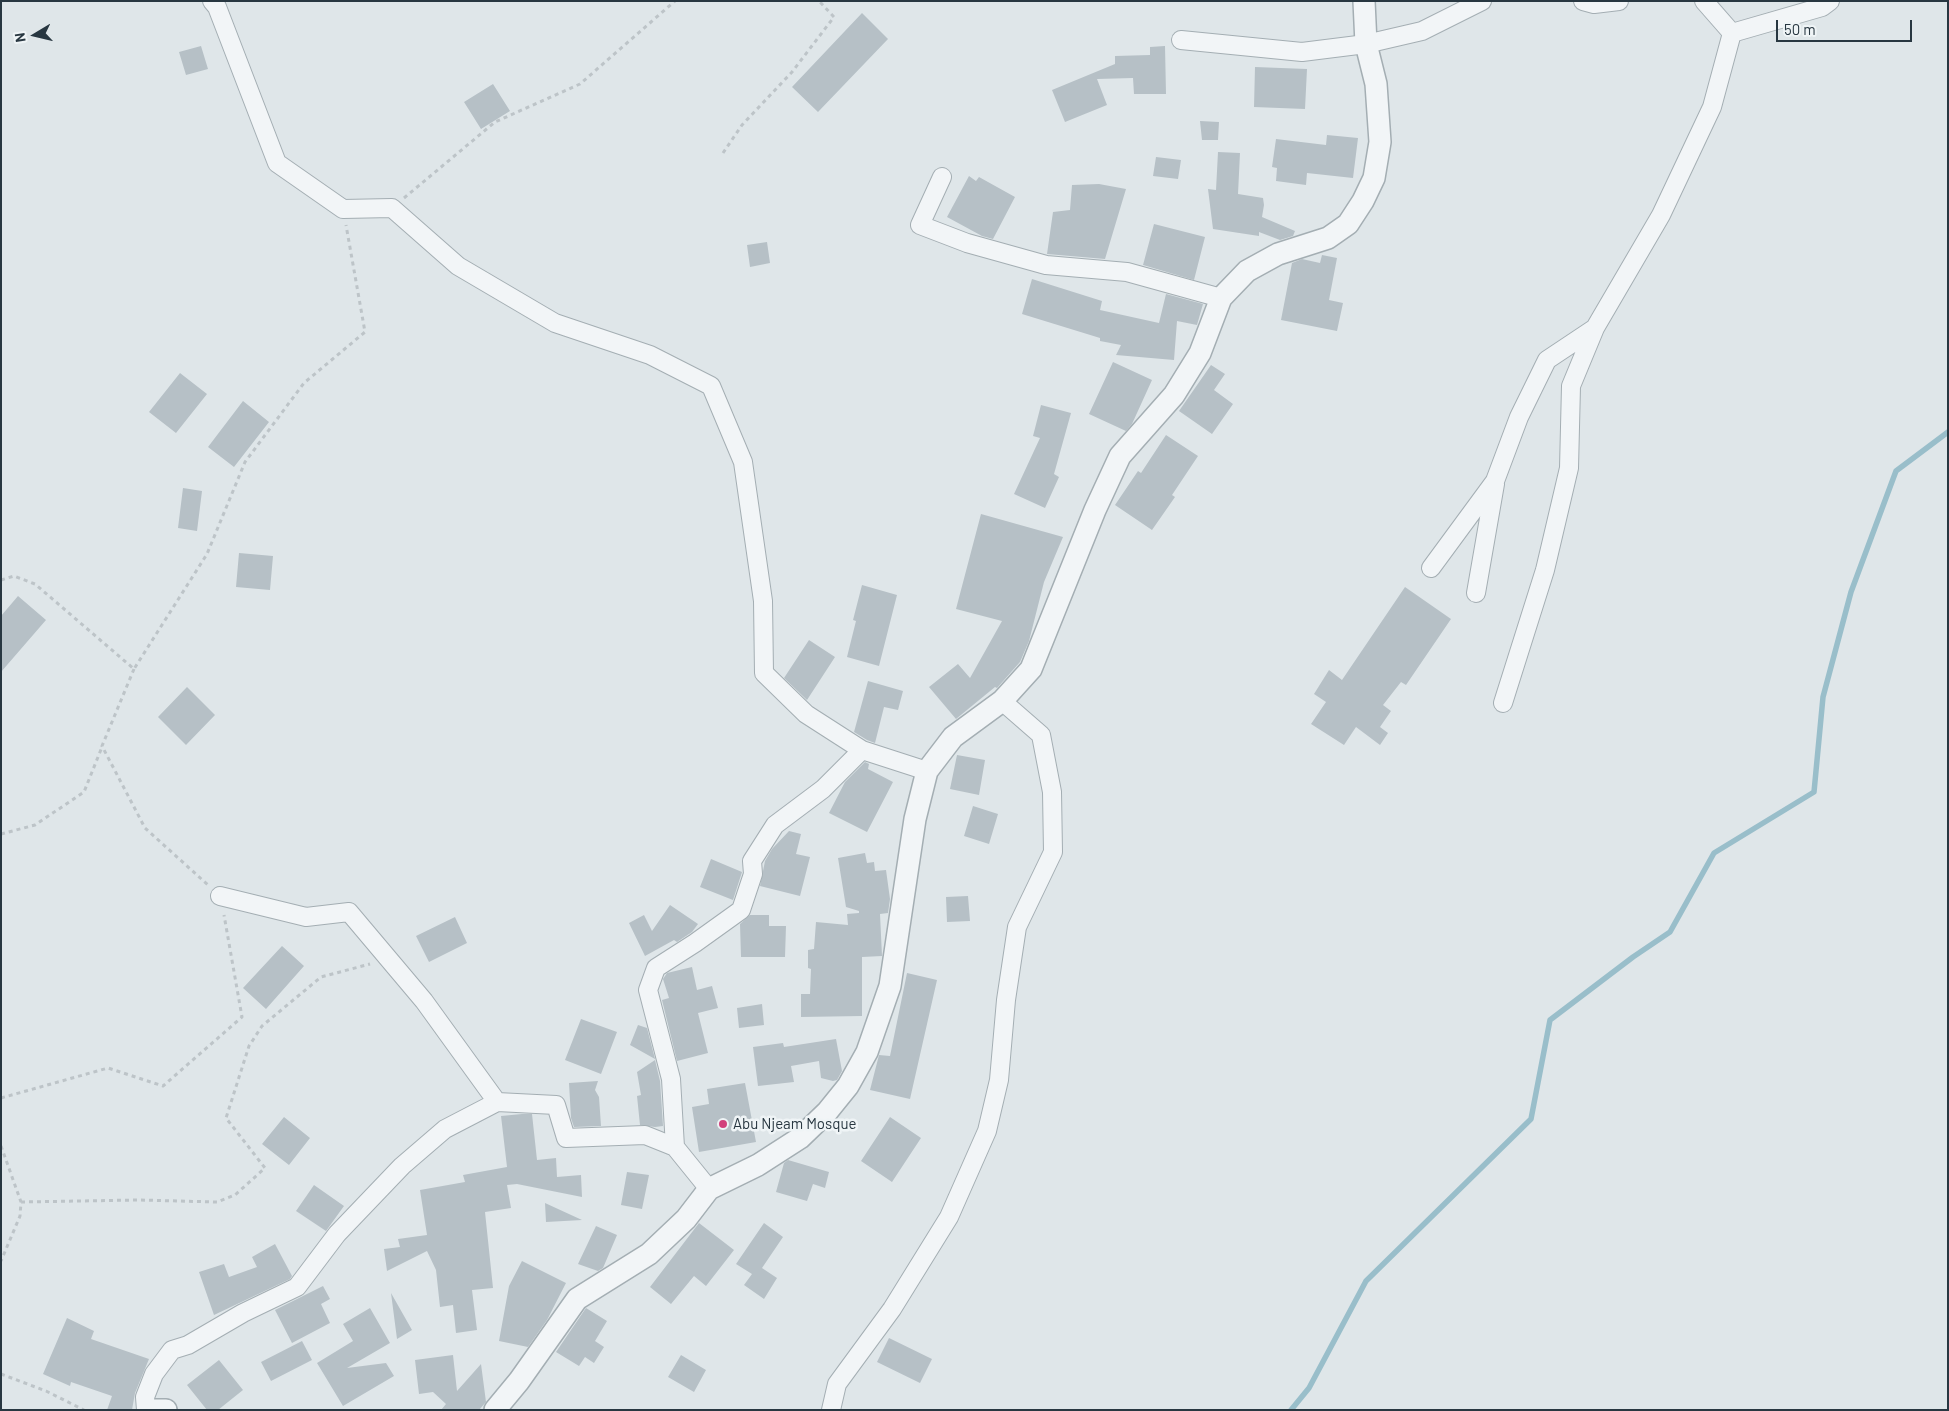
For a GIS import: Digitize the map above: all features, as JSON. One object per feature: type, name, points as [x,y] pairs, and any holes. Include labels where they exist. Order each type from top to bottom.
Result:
[{"type":"street","points":[[212,1],[217,7],[277,163],[343,209],[392,208],[458,266],[555,323],[650,355],[711,386],[743,462],[763,600],[764,673],[806,714],[862,750],[927,771]]},
{"type":"street","points":[[495,1410],[518,1382],[577,1299],[649,1254],[686,1219],[709,1189],[758,1165],[800,1138],[827,1112],[848,1086],[867,1052],[890,986],[915,819],[927,771],[953,737],[1002,701],[1031,669],[1095,510],[1120,456],[1174,396],[1200,353],[1221,298],[1247,271],[1278,254],[1328,238],[1348,224],[1363,201],[1374,178],[1380,142],[1376,84],[1366,44],[1364,1]]},
{"type":"street","points":[[1181,40],[1302,52],[1366,44],[1422,30],[1482,1]]},
{"type":"street","points":[[1583,1],[1594,4],[1619,1]]},
{"type":"street","points":[[1704,1],[1732,33]]},
{"type":"street","points":[[1732,33],[1822,7],[1830,1]]},
{"type":"street","points":[[1503,703],[1545,570],[1569,468],[1571,386],[1595,328],[1661,215],[1712,107],[1732,33]]},
{"type":"street","points":[[942,177],[920,225],[967,243],[1046,265],[1127,272],[1221,298]]},
{"type":"street","points":[[1476,592],[1496,481],[1518,416],[1547,360],[1595,328]]},
{"type":"street","points":[[1432,568],[1496,481]]},
{"type":"street","points":[[831,1410],[837,1384],[892,1309],[949,1217],[987,1131],[999,1080],[1006,1000],[1017,927],[1053,852],[1052,792],[1041,735],[1002,701]]},
{"type":"street","points":[[675,1147],[671,1079],[648,990],[656,968],[695,944],[741,910],[754,874],[752,861],[775,825],[823,789],[862,750]]},
{"type":"street","points":[[220,896],[306,916],[349,912],[424,1001],[497,1102]]},
{"type":"street","points":[[146,1410],[145,1397],[154,1374],[172,1350],[188,1345],[243,1313],[297,1287],[337,1234],[402,1166],[445,1130],[497,1102],[556,1105],[566,1138],[645,1135],[675,1147],[709,1189]]},
{"type":"street","points":[[155,1410],[166,1410]]},
{"type":"path","points":[[392,208],[495,122],[580,84],[675,1]]},
{"type":"path","points":[[723,153],[742,125],[792,72],[834,17],[820,1]]},
{"type":"path","points":[[1,834],[35,825],[84,792],[134,668],[207,554],[245,462],[304,383],[365,332],[343,209]]},
{"type":"path","points":[[1,580],[14,576],[35,584],[134,668]]},
{"type":"path","points":[[1,1098],[108,1068],[162,1086],[242,1017],[220,896],[145,828],[102,746]]},
{"type":"path","points":[[21,1202],[139,1200],[217,1202],[235,1195],[265,1168],[226,1118],[249,1046],[262,1026],[321,977],[389,959]]},
{"type":"path","points":[[1,1146],[21,1202],[20,1216],[1,1261]]},
{"type":"path","points":[[1,1374],[46,1391],[84,1410]]},
{"type":"building","points":[[862,13],[888,39],[818,112],[792,87]]},
{"type":"building","points":[[201,46],[208,69],[186,75],[179,52]]},
{"type":"building","points":[[1165,46],[1166,94],[1134,94],[1133,78],[1097,79],[1107,105],[1065,122],[1052,90],[1115,64],[1115,56],[1150,55],[1150,47]]},
{"type":"building","points":[[1255,67],[1307,69],[1305,109],[1254,107]]},
{"type":"building","points":[[493,84],[510,111],[481,129],[464,102]]},
{"type":"building","points":[[1200,121],[1219,122],[1218,140],[1202,140]]},
{"type":"building","points":[[1327,135],[1358,138],[1353,178],[1307,173],[1306,185],[1276,181],[1277,168],[1272,167],[1276,139],[1326,145]]},
{"type":"building","points":[[1218,152],[1240,153],[1238,194],[1263,198],[1262,217],[1295,231],[1293,236],[1280,240],[1259,232],[1259,236],[1213,229],[1208,189],[1216,190]]},
{"type":"building","points":[[1156,157],[1181,160],[1178,179],[1153,176]]},
{"type":"building","points":[[969,176],[976,181],[979,177],[1015,197],[993,239],[982,236],[947,217]]},
{"type":"building","points":[[1099,184],[1126,189],[1105,259],[1047,254],[1053,212],[1070,210],[1072,185]]},
{"type":"building","points":[[1154,224],[1205,237],[1194,280],[1143,265]]},
{"type":"building","points":[[767,242],[770,263],[750,267],[747,245]]},
{"type":"building","points":[[1322,255],[1337,258],[1329,300],[1343,303],[1337,331],[1281,320],[1292,263],[1302,259],[1320,263]]},
{"type":"building","points":[[1032,279],[1102,301],[1100,310],[1159,323],[1166,294],[1203,304],[1197,325],[1177,321],[1174,360],[1116,355],[1121,345],[1100,341],[1100,338],[1022,314]]},
{"type":"building","points":[[1113,362],[1152,380],[1132,424],[1126,431],[1089,414]]},
{"type":"building","points":[[1211,365],[1225,374],[1214,390],[1233,404],[1212,434],[1179,411]]},
{"type":"building","points":[[180,373],[207,394],[176,433],[149,412]]},
{"type":"building","points":[[243,401],[269,422],[234,467],[208,447]]},
{"type":"building","points":[[1041,405],[1071,413],[1054,474],[1059,477],[1045,508],[1014,494],[1040,438],[1033,436]]},
{"type":"building","points":[[1166,435],[1198,456],[1172,495],[1175,497],[1152,530],[1115,505],[1138,471],[1141,473]]},
{"type":"building","points":[[183,488],[202,491],[197,531],[178,528]]},
{"type":"building","points":[[981,514],[1063,537],[1044,582],[1029,641],[1020,662],[997,688],[995,687],[956,719],[929,687],[958,664],[970,678],[1002,621],[956,609]]},
{"type":"building","points":[[239,553],[273,556],[270,590],[236,587]]},
{"type":"building","points":[[862,585],[897,595],[879,666],[847,657],[856,621],[853,620]]},
{"type":"building","points":[[1405,587],[1451,619],[1406,685],[1401,682],[1383,705],[1391,711],[1380,727],[1388,733],[1380,745],[1356,727],[1344,745],[1311,724],[1326,702],[1314,694],[1329,670],[1342,680]]},
{"type":"building","points":[[18,596],[46,620],[1,672],[1,616]]},
{"type":"building","points":[[809,640],[835,657],[807,700],[784,678]]},
{"type":"building","points":[[868,681],[903,691],[898,710],[884,707],[875,743],[854,732]]},
{"type":"building","points":[[187,687],[215,715],[186,745],[158,717]]},
{"type":"building","points":[[957,755],[985,760],[979,795],[950,789]]},
{"type":"building","points":[[865,762],[869,764],[868,769],[893,782],[867,832],[829,813],[845,782]]},
{"type":"building","points":[[973,806],[998,814],[989,844],[964,836]]},
{"type":"building","points":[[789,831],[801,834],[796,854],[810,857],[800,896],[760,886],[765,861],[772,849]]},
{"type":"building","points":[[865,853],[867,863],[874,862],[875,871],[886,870],[890,899],[888,913],[880,914],[882,956],[862,957],[862,1016],[801,1017],[801,994],[810,994],[811,969],[808,968],[808,950],[814,949],[816,922],[848,925],[847,914],[859,913],[859,911],[846,907],[838,858]]},
{"type":"building","points":[[711,859],[742,872],[733,900],[700,887]]},
{"type":"building","points":[[968,896],[970,921],[947,922],[946,897]]},
{"type":"building","points":[[670,905],[698,924],[692,932],[677,942],[674,940],[645,956],[629,923],[644,915],[652,931]]},
{"type":"building","points":[[750,915],[769,915],[769,926],[786,926],[785,957],[741,957],[740,924]]},
{"type":"building","points":[[455,917],[467,943],[429,962],[416,936]]},
{"type":"building","points":[[282,946],[304,966],[266,1009],[243,988]]},
{"type":"building","points":[[692,967],[697,990],[712,986],[718,1008],[698,1013],[708,1053],[677,1061],[662,1000],[669,998],[663,979],[667,973]]},
{"type":"building","points":[[907,973],[937,980],[910,1099],[870,1090],[879,1055],[890,1056]]},
{"type":"building","points":[[762,1004],[764,1025],[739,1028],[737,1008]]},
{"type":"building","points":[[581,1019],[617,1032],[601,1074],[565,1060]]},
{"type":"building","points":[[638,1025],[647,1028],[655,1059],[630,1045]]},
{"type":"building","points":[[836,1039],[842,1071],[837,1080],[821,1078],[819,1061],[791,1066],[794,1082],[758,1086],[753,1047],[783,1043],[784,1047]]},
{"type":"building","points":[[655,1060],[660,1081],[663,1126],[655,1127],[640,1125],[637,1096],[641,1095],[637,1072]]},
{"type":"building","points":[[598,1081],[595,1090],[599,1097],[601,1126],[574,1127],[571,1118],[569,1083]]},
{"type":"building","name":"Abu Njeam Mosque","points":[[745,1083],[756,1142],[699,1152],[692,1107],[709,1104],[707,1089]]},
{"type":"building","points":[[532,1114],[537,1160],[556,1158],[557,1177],[581,1175],[582,1197],[517,1184],[507,1185],[511,1208],[485,1212],[493,1288],[472,1290],[477,1330],[456,1333],[453,1305],[440,1307],[436,1270],[427,1251],[387,1271],[384,1249],[400,1247],[398,1239],[427,1235],[420,1190],[465,1182],[463,1175],[507,1167],[501,1116]]},
{"type":"building","points":[[284,1117],[310,1138],[289,1165],[262,1144]]},
{"type":"building","points":[[890,1117],[921,1138],[892,1182],[861,1161]]},
{"type":"building","points":[[788,1160],[829,1172],[825,1188],[813,1184],[807,1201],[776,1192],[784,1163]]},
{"type":"building","points":[[627,1172],[649,1175],[642,1209],[621,1205]]},
{"type":"building","points":[[314,1185],[344,1206],[326,1231],[296,1211]]},
{"type":"building","points":[[545,1203],[582,1220],[546,1222]]},
{"type":"building","points":[[699,1223],[734,1250],[706,1286],[694,1276],[671,1304],[650,1287]]},
{"type":"building","points":[[764,1223],[783,1237],[762,1268],[777,1278],[764,1299],[744,1285],[752,1274],[736,1264]]},
{"type":"building","points":[[596,1226],[617,1235],[603,1268],[598,1271],[578,1264]]},
{"type":"building","points":[[275,1244],[292,1276],[290,1279],[214,1315],[199,1272],[224,1264],[229,1277],[257,1267],[252,1257]]},
{"type":"building","points":[[522,1261],[566,1283],[547,1320],[528,1347],[499,1341],[509,1286]]},
{"type":"building","points":[[323,1286],[330,1299],[321,1304],[330,1323],[292,1343],[275,1310]]},
{"type":"building","points":[[391,1293],[412,1330],[397,1339]]},
{"type":"building","points":[[370,1308],[390,1343],[347,1368],[386,1363],[394,1376],[343,1406],[317,1363],[353,1341],[343,1324]]},
{"type":"building","points":[[586,1308],[607,1321],[595,1341],[604,1347],[594,1363],[585,1357],[579,1366],[556,1352]]},
{"type":"building","points":[[67,1318],[94,1331],[91,1339],[149,1359],[135,1393],[132,1410],[107,1410],[112,1396],[71,1382],[70,1386],[43,1374]]},
{"type":"building","points":[[889,1338],[932,1359],[920,1383],[877,1362]]},
{"type":"building","points":[[302,1341],[312,1360],[271,1381],[261,1362]]},
{"type":"building","points":[[453,1355],[457,1391],[481,1364],[486,1402],[479,1410],[441,1410],[446,1404],[433,1392],[419,1394],[415,1360]]},
{"type":"building","points":[[681,1355],[706,1370],[694,1392],[668,1377]]},
{"type":"building","points":[[219,1360],[243,1390],[218,1410],[207,1410],[187,1385]]},
{"type":"waterway","points":[[1291,1410],[1309,1388],[1366,1281],[1531,1119],[1550,1020],[1633,957],[1670,932],[1714,853],[1814,792],[1823,697],[1851,592],[1896,471],[1948,432]]},
{"type":"place","name":"Abu Njeam Mosque","points":[[723,1124]]}]
